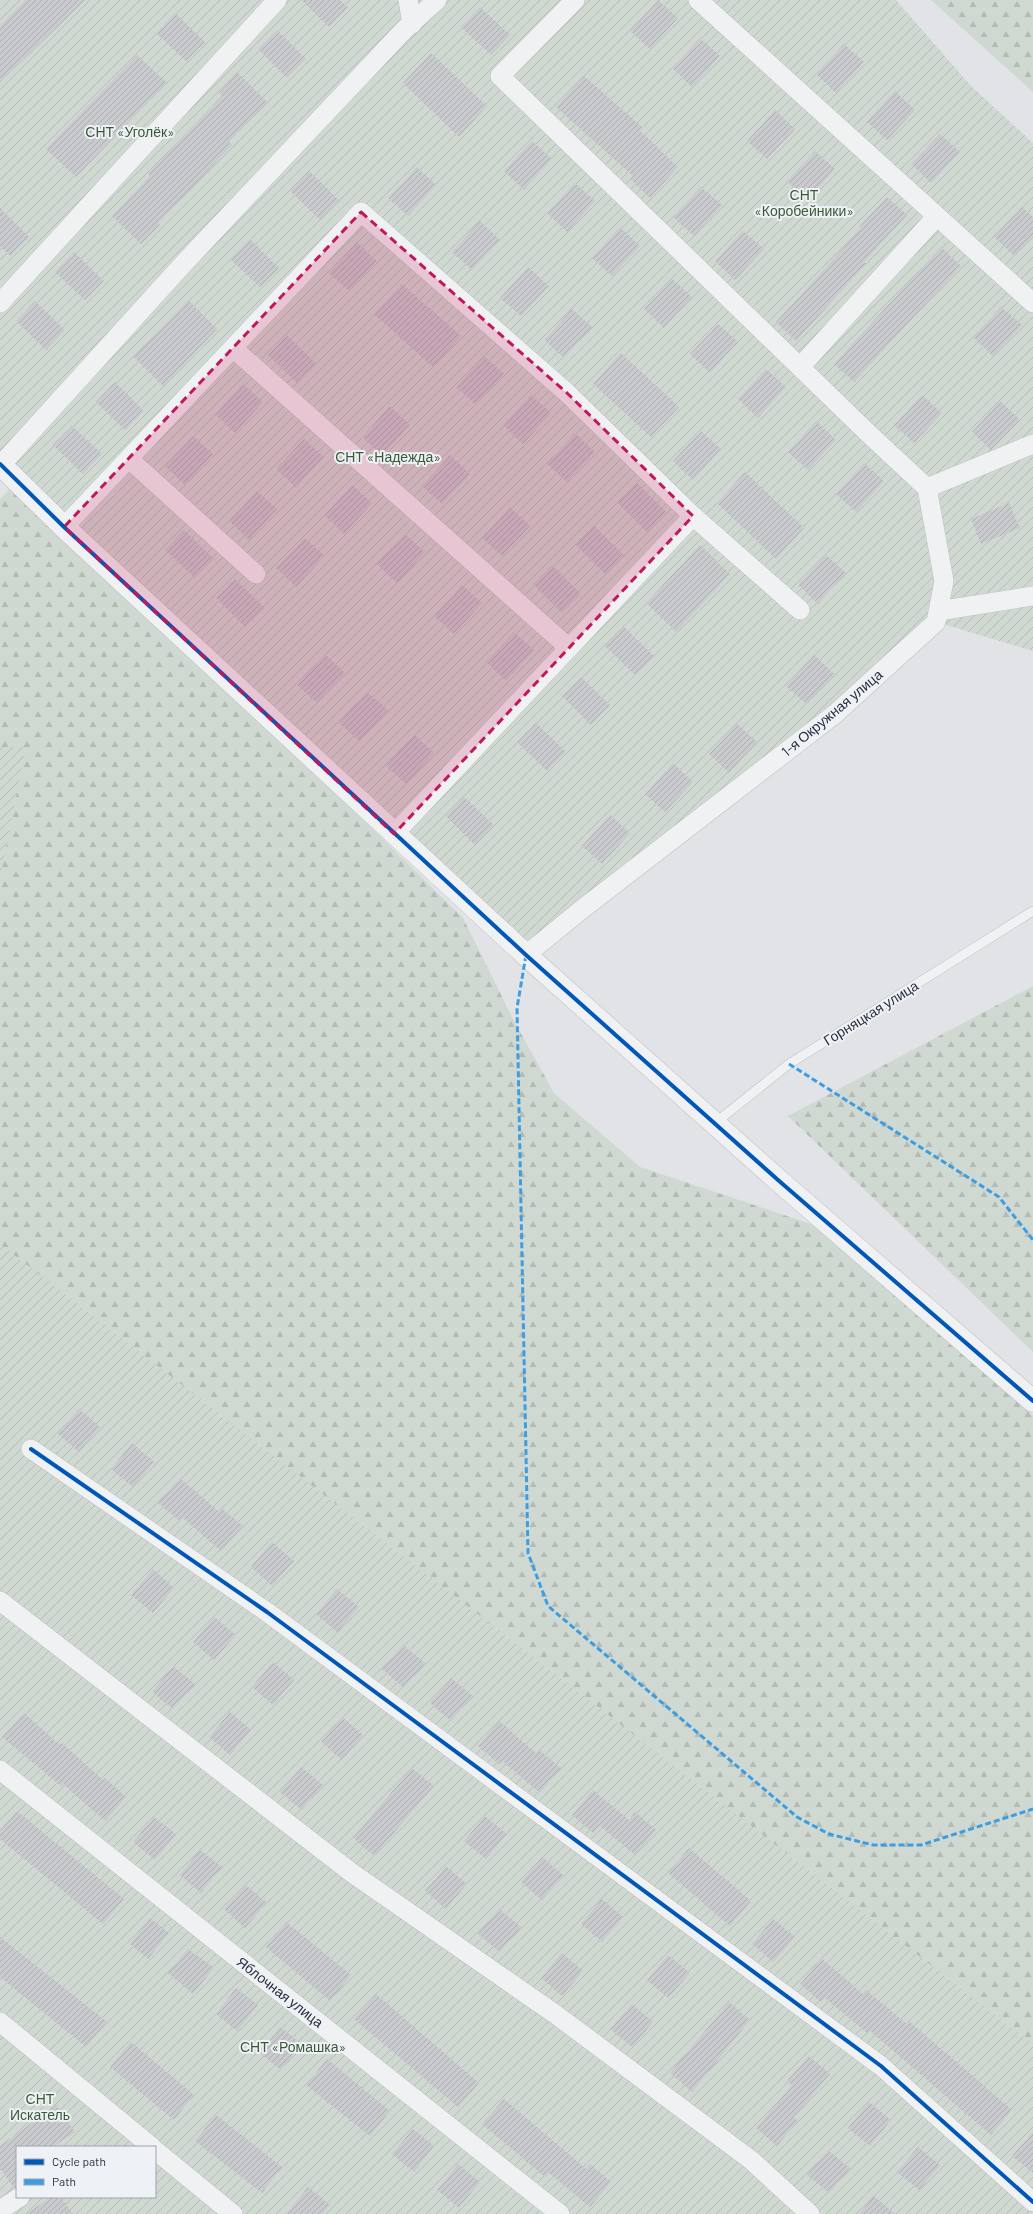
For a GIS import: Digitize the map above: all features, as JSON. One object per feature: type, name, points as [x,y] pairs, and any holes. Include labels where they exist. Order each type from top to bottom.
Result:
[{"type":"street","points":[[0,303],[277,0]]},
{"type":"street","points":[[408,0],[412,24]]},
{"type":"street","points":[[436,0],[185,262],[0,465],[64,527],[526,955],[715,1123],[1033,1401]]},
{"type":"street","points":[[575,0],[500,76],[801,366],[871,436],[927,488],[1033,444]]},
{"type":"street","points":[[698,0],[936,217],[1033,303]]},
{"type":"street","points":[[64,527],[234,349],[361,212],[567,393],[693,516],[800,610]]},
{"type":"street","points":[[801,366],[936,217]]},
{"type":"street","points":[[234,349],[568,647]]},
{"type":"street","points":[[129,459],[256,574]]},
{"type":"street","name":"1-я Окружная улица","points":[[526,955],[581,910],[834,714],[936,622],[944,581],[927,488]]},
{"type":"street","points":[[394,834],[568,647],[693,516]]},
{"type":"street","points":[[938,611],[1033,596]]},
{"type":"street","points":[[31,1449],[267,1612],[881,2066],[1033,2202]]},
{"type":"street","points":[[0,1602],[352,1873],[555,2014],[751,2160],[810,2214]]},
{"type":"street","name":"Яблочная улица","points":[[0,1770],[560,2214]]},
{"type":"street","points":[[0,2022],[151,2146]]},
{"type":"street","points":[[156,2151],[233,2214]]},
{"type":"street","points":[[0,2210],[18,2198]]},
{"type":"lane","name":"Горняцкая улица","points":[[715,1123],[788,1064],[1033,911]]},
{"type":"highlighted area","points":[[361,212],[567,393],[693,516],[394,834],[64,527]]},
{"type":"green space","points":[[0,0],[896,0],[971,86],[1033,143],[1033,651],[936,622],[526,955],[0,466]]},
{"type":"green space","points":[[931,0],[1033,0],[1033,92]]},
{"type":"green space","points":[[10,488],[266,724],[463,918],[513,1019],[554,1093],[640,1167],[826,1229],[1033,1416],[1033,2080],[0,1636],[0,499]]},
{"type":"green space","points":[[0,747],[26,747],[0,878]]},
{"type":"green space","points":[[1033,986],[1033,1352],[788,1116]]},
{"type":"green space","points":[[0,1244],[1033,2044],[1033,2214],[0,2214]]},
{"type":"building","points":[[25,0],[85,0],[0,83],[0,26]]},
{"type":"building","points":[[301,0],[340,0],[348,7],[329,27]]},
{"type":"building","points":[[658,0],[678,18],[650,49],[630,31]]},
{"type":"building","points":[[480,7],[510,35],[491,55],[461,27]]},
{"type":"building","points":[[175,13],[205,42],[186,61],[156,33]]},
{"type":"building","points":[[277,30],[306,59],[287,78],[258,49]]},
{"type":"building","points":[[700,38],[720,56],[692,87],[672,68]]},
{"type":"building","points":[[844,44],[864,62],[836,93],[816,74]]},
{"type":"building","points":[[431,53],[487,106],[459,137],[403,83]]},
{"type":"building","points":[[137,55],[167,83],[76,177],[46,149]]},
{"type":"building","points":[[238,73],[267,102],[229,142],[232,145],[158,223],[160,225],[141,244],[112,216],[150,176],[148,174],[222,96],[219,93]]},
{"type":"building","points":[[584,76],[643,128],[640,131],[678,167],[650,198],[630,179],[633,176],[556,107]]},
{"type":"building","points":[[895,91],[915,110],[887,140],[867,122]]},
{"type":"building","points":[[775,110],[795,129],[767,159],[747,141]]},
{"type":"building","points":[[940,134],[960,152],[931,183],[911,164]]},
{"type":"building","points":[[532,141],[552,159],[524,190],[504,171]]},
{"type":"building","points":[[815,151],[835,169],[807,200],[787,181]]},
{"type":"building","points":[[417,167],[436,185],[408,216],[388,198]]},
{"type":"building","points":[[309,171],[339,200],[320,220],[290,191]]},
{"type":"building","points":[[575,183],[595,201],[567,232],[547,213]]},
{"type":"building","points":[[701,187],[722,205],[694,236],[673,217]]},
{"type":"building","points":[[887,197],[907,215],[864,262],[866,264],[796,341],[776,322],[861,229],[859,227]]},
{"type":"building","points":[[1022,207],[1033,217],[1033,235],[1014,256],[994,237]]},
{"type":"building","points":[[0,208],[29,237],[10,256],[0,246]]},
{"type":"building","points":[[480,221],[500,240],[472,270],[452,252]]},
{"type":"building","points":[[620,227],[640,246],[612,276],[592,258]]},
{"type":"building","points":[[743,231],[764,249],[735,280],[715,261]]},
{"type":"building","points":[[250,239],[279,268],[260,287],[230,259]]},
{"type":"building","points":[[357,242],[377,261],[349,291],[329,273]]},
{"type":"building","points":[[941,247],[961,266],[854,382],[834,364]]},
{"type":"building","points":[[74,252],[104,281],[85,300],[55,272]]},
{"type":"building","points":[[528,267],[549,286],[521,316],[500,298]]},
{"type":"building","points":[[672,279],[692,297],[664,328],[644,309]]},
{"type":"building","points":[[402,284],[461,336],[433,367],[374,314]]},
{"type":"building","points":[[188,300],[217,329],[163,386],[134,357]]},
{"type":"building","points":[[35,301],[65,330],[46,350],[16,321]]},
{"type":"building","points":[[1001,307],[1022,325],[993,356],[973,337]]},
{"type":"building","points":[[572,309],[592,327],[564,358],[544,340]]},
{"type":"building","points":[[718,324],[738,342],[710,373],[690,354]]},
{"type":"building","points":[[287,335],[317,364],[298,384],[268,355]]},
{"type":"building","points":[[621,353],[679,407],[651,437],[593,384]]},
{"type":"building","points":[[484,356],[504,374],[476,405],[456,387]]},
{"type":"building","points":[[766,369],[786,387],[758,418],[738,399]]},
{"type":"building","points":[[115,382],[144,411],[125,430],[96,402]]},
{"type":"building","points":[[243,384],[263,402],[235,433],[215,414]]},
{"type":"building","points":[[531,395],[551,413],[523,444],[503,425]]},
{"type":"building","points":[[922,395],[942,413],[914,443],[894,425]]},
{"type":"building","points":[[1000,401],[1020,420],[991,450],[972,432]]},
{"type":"building","points":[[390,406],[410,425],[382,455],[362,437]]},
{"type":"building","points":[[816,421],[836,440],[808,470],[788,452]]},
{"type":"building","points":[[72,426],[102,454],[83,474],[53,445]]},
{"type":"building","points":[[701,431],[721,449],[693,480],[673,461]]},
{"type":"building","points":[[575,433],[595,452],[567,482],[547,464]]},
{"type":"building","points":[[193,436],[213,454],[185,485],[165,466]]},
{"type":"building","points":[[304,439],[324,457],[296,488],[276,469]]},
{"type":"building","points":[[450,455],[470,474],[442,504],[422,486]]},
{"type":"building","points":[[864,463],[884,481],[856,512],[836,494]]},
{"type":"building","points":[[745,472],[804,528],[776,559],[717,503]]},
{"type":"building","points":[[637,483],[666,512],[647,532],[618,503]]},
{"type":"building","points":[[352,485],[372,503],[344,534],[324,515]]},
{"type":"building","points":[[257,491],[277,509],[249,540],[229,521]]},
{"type":"building","points":[[1009,503],[1020,528],[981,544],[971,519]]},
{"type":"building","points":[[510,507],[530,526],[502,556],[482,538]]},
{"type":"building","points":[[594,526],[624,555],[605,574],[576,545]]},
{"type":"building","points":[[184,530],[214,559],[195,578],[165,550]]},
{"type":"building","points":[[405,534],[425,552],[397,583],[377,564]]},
{"type":"building","points":[[305,538],[325,556],[296,587],[276,568]]},
{"type":"building","points":[[700,545],[730,574],[676,632],[646,603]]},
{"type":"building","points":[[826,555],[846,573],[818,604],[798,585]]},
{"type":"building","points":[[552,565],[581,594],[562,613],[533,584]]},
{"type":"building","points":[[235,579],[265,608],[245,627],[216,598]]},
{"type":"building","points":[[462,585],[482,603],[454,634],[434,616]]},
{"type":"building","points":[[624,627],[654,656],[635,675],[605,646]]},
{"type":"building","points":[[514,632],[534,650],[506,681],[486,662]]},
{"type":"building","points":[[325,654],[345,673],[317,703],[297,685]]},
{"type":"building","points":[[814,655],[834,674],[806,704],[786,686]]},
{"type":"building","points":[[581,677],[610,705],[591,725],[562,696]]},
{"type":"building","points":[[367,692],[388,710],[359,741],[339,723]]},
{"type":"building","points":[[536,723],[566,752],[547,771],[517,742]]},
{"type":"building","points":[[737,724],[757,742],[729,773],[709,754]]},
{"type":"building","points":[[415,735],[434,753],[406,784],[386,766]]},
{"type":"building","points":[[673,763],[693,782],[665,812],[645,794]]},
{"type":"building","points":[[464,797],[494,825],[475,845],[446,816]]},
{"type":"building","points":[[610,815],[630,833],[602,864],[582,846]]},
{"type":"building","points":[[79,1409],[100,1427],[79,1452],[58,1434]]},
{"type":"building","points":[[132,1443],[154,1462],[133,1487],[111,1469]]},
{"type":"building","points":[[180,1478],[218,1511],[221,1508],[243,1526],[221,1551],[183,1518],[180,1521],[158,1503]]},
{"type":"building","points":[[272,1542],[294,1561],[272,1586],[251,1567]]},
{"type":"building","points":[[153,1569],[174,1588],[153,1613],[131,1595]]},
{"type":"building","points":[[337,1589],[359,1607],[337,1632],[316,1614]]},
{"type":"building","points":[[214,1617],[236,1635],[214,1660],[193,1642]]},
{"type":"building","points":[[403,1645],[425,1663],[404,1688],[382,1669]]},
{"type":"building","points":[[273,1662],[294,1680],[273,1705],[252,1687]]},
{"type":"building","points":[[173,1666],[195,1684],[173,1709],[152,1692]]},
{"type":"building","points":[[451,1678],[473,1696],[451,1721],[430,1703]]},
{"type":"building","points":[[230,1712],[251,1730],[230,1755],[209,1737]]},
{"type":"building","points":[[24,1713],[60,1745],[62,1743],[103,1780],[105,1778],[126,1797],[105,1821],[63,1784],[61,1786],[2,1737]]},
{"type":"building","points":[[342,1717],[363,1735],[342,1760],[321,1742]]},
{"type":"building","points":[[499,1721],[536,1753],[539,1750],[561,1768],[540,1793],[502,1761],[499,1764],[478,1746]]},
{"type":"building","points":[[301,1767],[323,1785],[302,1810],[280,1792]]},
{"type":"building","points":[[412,1768],[434,1786],[374,1856],[353,1838]]},
{"type":"building","points":[[593,1790],[629,1820],[635,1812],[656,1830],[635,1855],[600,1826],[593,1833],[572,1815]]},
{"type":"building","points":[[17,1811],[124,1899],[103,1924],[0,1839],[0,1831]]},
{"type":"building","points":[[485,1816],[507,1834],[486,1859],[464,1841]]},
{"type":"building","points":[[154,1817],[176,1834],[155,1860],[133,1842]]},
{"type":"building","points":[[689,1848],[751,1901],[730,1926],[668,1873]]},
{"type":"building","points":[[200,1850],[222,1867],[201,1893],[180,1875]]},
{"type":"building","points":[[542,1857],[564,1876],[542,1900],[521,1882]]},
{"type":"building","points":[[446,1866],[467,1884],[446,1909],[425,1891]]},
{"type":"building","points":[[246,1885],[267,1903],[245,1928],[224,1909]]},
{"type":"building","points":[[602,1899],[623,1917],[602,1942],[581,1924]]},
{"type":"building","points":[[499,1909],[521,1927],[500,1952],[478,1934]]},
{"type":"building","points":[[150,1918],[169,1933],[148,1959],[130,1944]]},
{"type":"building","points":[[773,1919],[795,1937],[773,1962],[752,1944]]},
{"type":"building","points":[[286,1922],[351,1975],[330,2001],[266,1947]]},
{"type":"building","points":[[0,1937],[107,2022],[86,2047],[0,1977]]},
{"type":"building","points":[[188,1949],[214,1968],[193,1994],[168,1973]]},
{"type":"building","points":[[562,1953],[583,1971],[562,1996],[541,1978]]},
{"type":"building","points":[[668,1955],[690,1973],[668,1998],[647,1980]]},
{"type":"building","points":[[821,1958],[863,1994],[866,1990],[908,2025],[910,2022],[1012,2110],[991,2135],[869,2030],[867,2033],[825,1998],[821,2002],[800,1984]]},
{"type":"building","points":[[236,1988],[258,2005],[237,2031],[216,2014]]},
{"type":"building","points":[[376,1994],[479,2083],[458,2107],[354,2019]]},
{"type":"building","points":[[729,2002],[750,2020],[692,2092],[670,2073]]},
{"type":"building","points":[[632,2004],[653,2022],[632,2047],[610,2029]]},
{"type":"building","points":[[280,2027],[302,2044],[281,2070],[260,2053]]},
{"type":"building","points":[[131,2042],[194,2095],[174,2120],[110,2067]]},
{"type":"building","points":[[809,2056],[830,2074],[794,2117],[798,2121],[777,2146],[756,2128],[792,2085],[787,2081]]},
{"type":"building","points":[[327,2059],[390,2111],[370,2136],[306,2085]]},
{"type":"building","points":[[504,2099],[586,2169],[590,2164],[611,2182],[590,2207],[549,2173],[545,2177],[482,2124]]},
{"type":"building","points":[[869,2102],[891,2120],[870,2146],[848,2128]]},
{"type":"building","points":[[56,2105],[75,2132],[54,2146],[16,2146],[16,2187],[14,2188],[0,2168],[0,2146]]},
{"type":"building","points":[[216,2115],[282,2167],[262,2193],[195,2141]]},
{"type":"building","points":[[413,2129],[434,2146],[414,2172],[392,2154]]},
{"type":"building","points":[[1033,2132],[1033,2173],[1012,2156]]},
{"type":"building","points":[[918,2147],[940,2165],[919,2190],[897,2172]]},
{"type":"building","points":[[828,2150],[850,2168],[829,2193],[807,2175]]},
{"type":"building","points":[[458,2164],[480,2182],[459,2208],[437,2190]]},
{"type":"building","points":[[308,2187],[330,2205],[322,2214],[286,2214]]},
{"type":"building","points":[[874,2196],[895,2214],[859,2214]]},
{"type":"building","points":[[50,2198],[62,2198],[73,2214],[26,2214]]},
{"type":"marked path","points":[[526,955],[517,1008],[528,1553],[548,1606],[797,1817],[829,1834],[873,1845],[921,1845],[1033,1809]]},
{"type":"marked path","points":[[789,1064],[999,1197],[1033,1240]]},
{"type":"cycle path","points":[[0,464],[64,527],[526,955],[778,1180],[1033,1401]]},
{"type":"cycle path","points":[[31,1449],[267,1612],[881,2066],[1033,2202]]},
{"type":"park label","name":"СНТ «Уголёк»","points":[[130,132]]},
{"type":"park label","name":"СНТ «Коробейники»","points":[[804,204]]},
{"type":"park label","name":"СНТ «Надежда»","points":[[388,457]]},
{"type":"park label","name":"СНТ «Ромашка»","points":[[293,2047]]},
{"type":"park label","name":"СНТ Искатель","points":[[40,2108]]}]
